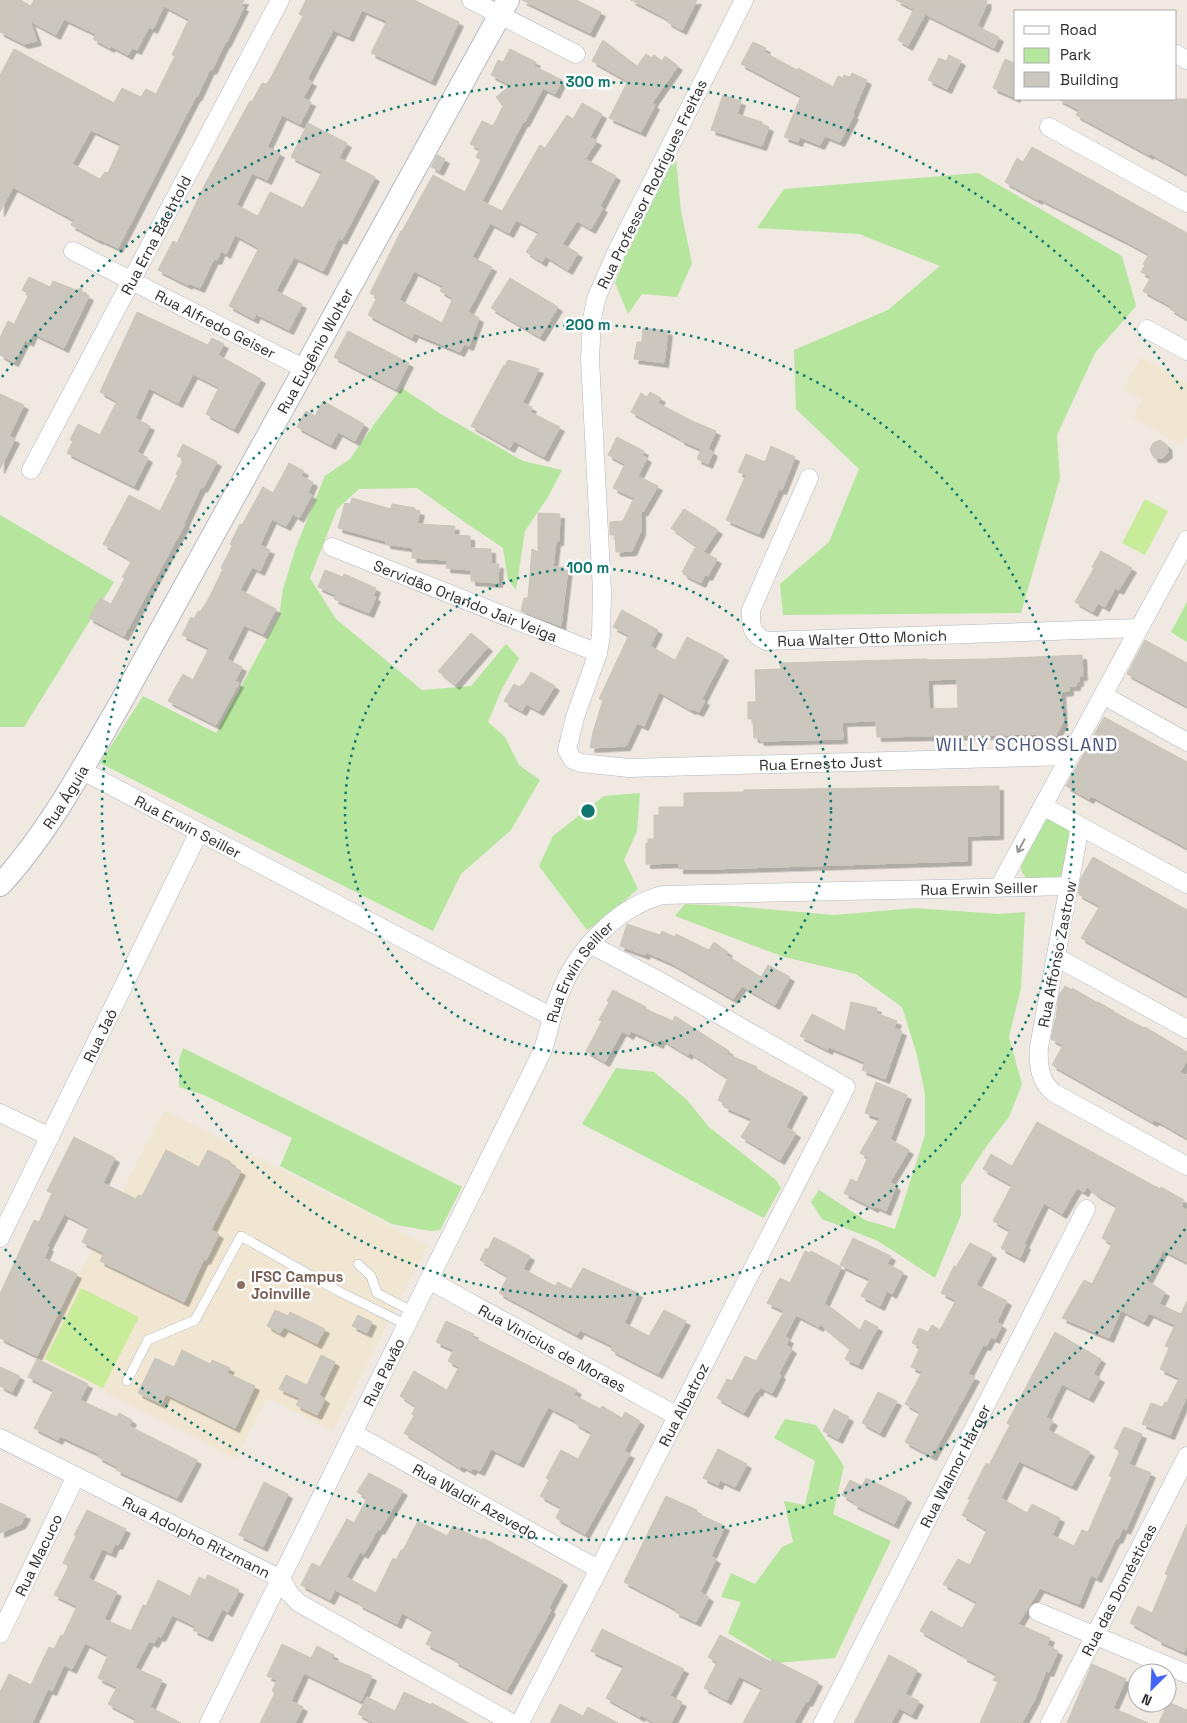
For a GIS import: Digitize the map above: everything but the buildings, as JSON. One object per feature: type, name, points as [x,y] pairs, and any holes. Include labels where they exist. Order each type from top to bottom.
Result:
[{"type":"street","name":"Rua Erna Bachtold","points":[[31,470],[280,0]]},
{"type":"street","points":[[471,0],[504,7],[576,54]]},
{"type":"street","name":"Rua Professor Rodrigues Freitas","points":[[573,760],[567,750],[569,735],[598,653],[601,635],[602,590],[590,359],[596,299],[608,270],[744,0]]},
{"type":"street","name":"Rua Eugênio Wolter","points":[[122,702],[504,7]]},
{"type":"street","points":[[1049,127],[1187,202]]},
{"type":"street","name":"Rua Alfredo Geiser","points":[[73,250],[305,369]]},
{"type":"street","points":[[1147,329],[1187,351]]},
{"type":"street","name":"Rua Walter Otto Monich","points":[[809,478],[752,610],[751,626],[756,636],[766,641],[1139,628]]},
{"type":"street","points":[[999,887],[1187,540]]},
{"type":"street","name":"Servidão Orlando Jair Veiga","points":[[332,547],[598,653]]},
{"type":"street","points":[[1103,695],[1187,742]]},
{"type":"street","name":"Rua Águia","points":[[0,885],[34,843],[122,702]]},
{"type":"street","name":"Rua Ernesto Just","points":[[573,760],[581,764],[597,766],[664,767],[1070,756]]},
{"type":"street","name":"Rua Erwin Seiller","points":[[81,770],[552,1017],[566,978],[590,944],[629,910],[649,898],[663,895],[1069,886]]},
{"type":"street","points":[[1043,806],[1187,884]]},
{"type":"street","name":"Rua Affonso Zastrow","points":[[1080,826],[1038,1056],[1044,1082],[1048,1089],[1061,1097],[1187,1166]]},
{"type":"street","name":"Rua Jaó","points":[[0,1238],[199,832]]},
{"type":"street","name":"Rua Albatroz","points":[[520,1723],[846,1087],[668,985],[590,944]]},
{"type":"street","points":[[1056,957],[1187,1029]]},
{"type":"street","name":"Rua Pavão","points":[[209,1723],[542,1052],[552,1017]]},
{"type":"street","points":[[0,1113],[50,1137]]},
{"type":"street","name":"Rua Walmor Harger","points":[[823,1723],[1086,1210]]},
{"type":"street","name":"Rua Vinícius de Moraes","points":[[429,1280],[677,1416]]},
{"type":"street","name":"Rua Waldir Azevedo","points":[[353,1433],[598,1569]]},
{"type":"street","name":"Rua Adolpho Ritzmann","points":[[0,1438],[280,1578],[290,1594],[298,1602],[512,1723]]},
{"type":"street","name":"Rua das Domésticas","points":[[1050,1723],[1187,1456]]},
{"type":"street","name":"Rua Macuco","points":[[0,1634],[76,1476]]},
{"type":"street","points":[[1038,1612],[1187,1674]]},
{"type":"lane","points":[[127,1381],[148,1340],[195,1320],[241,1236],[340,1292],[410,1318]]},
{"type":"lane","points":[[358,1264],[371,1276],[377,1293],[410,1318]]},
{"type":"shaded area","points":[[1141,357],[1187,383],[1187,436],[1182,445],[1133,418],[1142,400],[1123,389]]},
{"type":"shaded area","name":"IFSC Campus Joinville","points":[[164,1110],[428,1245],[333,1431],[267,1398],[236,1459],[37,1357]]},
{"type":"green space","points":[[675,149],[681,211],[692,263],[677,297],[642,294],[628,314],[615,283],[629,246]]},
{"type":"green space","points":[[978,173],[1122,256],[1136,306],[1095,353],[1057,435],[1060,478],[1021,613],[783,615],[780,584],[829,542],[859,469],[796,409],[794,350],[888,310],[940,266],[859,234],[757,228],[784,189]]},
{"type":"green space","points":[[402,388],[441,414],[523,461],[562,470],[548,497],[525,531],[516,590],[508,580],[503,548],[417,488],[359,489],[337,509],[310,578],[336,619],[422,690],[471,686],[506,644],[519,658],[500,693],[488,722],[505,737],[519,765],[540,780],[511,830],[461,874],[433,931],[100,763],[143,696],[216,733],[279,616],[283,589],[296,547],[325,476],[350,459]]},
{"type":"green space","points":[[1145,499],[1168,511],[1145,555],[1122,543]]},
{"type":"green space","points":[[0,515],[114,582],[24,727],[0,727]]},
{"type":"green space","points":[[1187,602],[1187,642],[1171,632]]},
{"type":"green space","points":[[640,793],[637,831],[624,860],[638,889],[601,921],[587,930],[539,866],[553,836],[604,796]]},
{"type":"green space","points":[[1048,819],[1058,822],[1070,832],[1063,873],[1059,878],[1040,880],[1028,878],[1021,870],[1021,863],[1044,822]]},
{"type":"green space","points":[[685,904],[834,915],[915,908],[998,914],[1025,912],[1021,988],[1009,1037],[1022,1084],[1009,1117],[988,1144],[961,1185],[961,1215],[935,1278],[878,1241],[822,1219],[811,1202],[819,1190],[865,1220],[895,1229],[925,1135],[925,1094],[917,1055],[902,1007],[856,974],[784,957],[675,916]]},
{"type":"green space","points":[[183,1048],[462,1187],[440,1230],[430,1231],[392,1224],[280,1166],[292,1138],[204,1095],[179,1087],[179,1060]]},
{"type":"green space","points":[[616,1068],[654,1072],[687,1100],[709,1127],[776,1180],[781,1188],[764,1218],[582,1124]]},
{"type":"green space","points":[[81,1288],[139,1317],[103,1388],[45,1359]]},
{"type":"green space","points":[[785,1419],[816,1425],[844,1466],[833,1514],[891,1541],[835,1658],[776,1663],[728,1633],[741,1602],[721,1597],[731,1573],[755,1584],[782,1547],[793,1542],[784,1501],[805,1505],[815,1461],[774,1438]]},
{"type":"place","name":"IFSC Campus Joinville","points":[[241,1285]]},
{"type":"district","name":"WILLY SCHOSSLAND","points":[[1027,744]]}]
